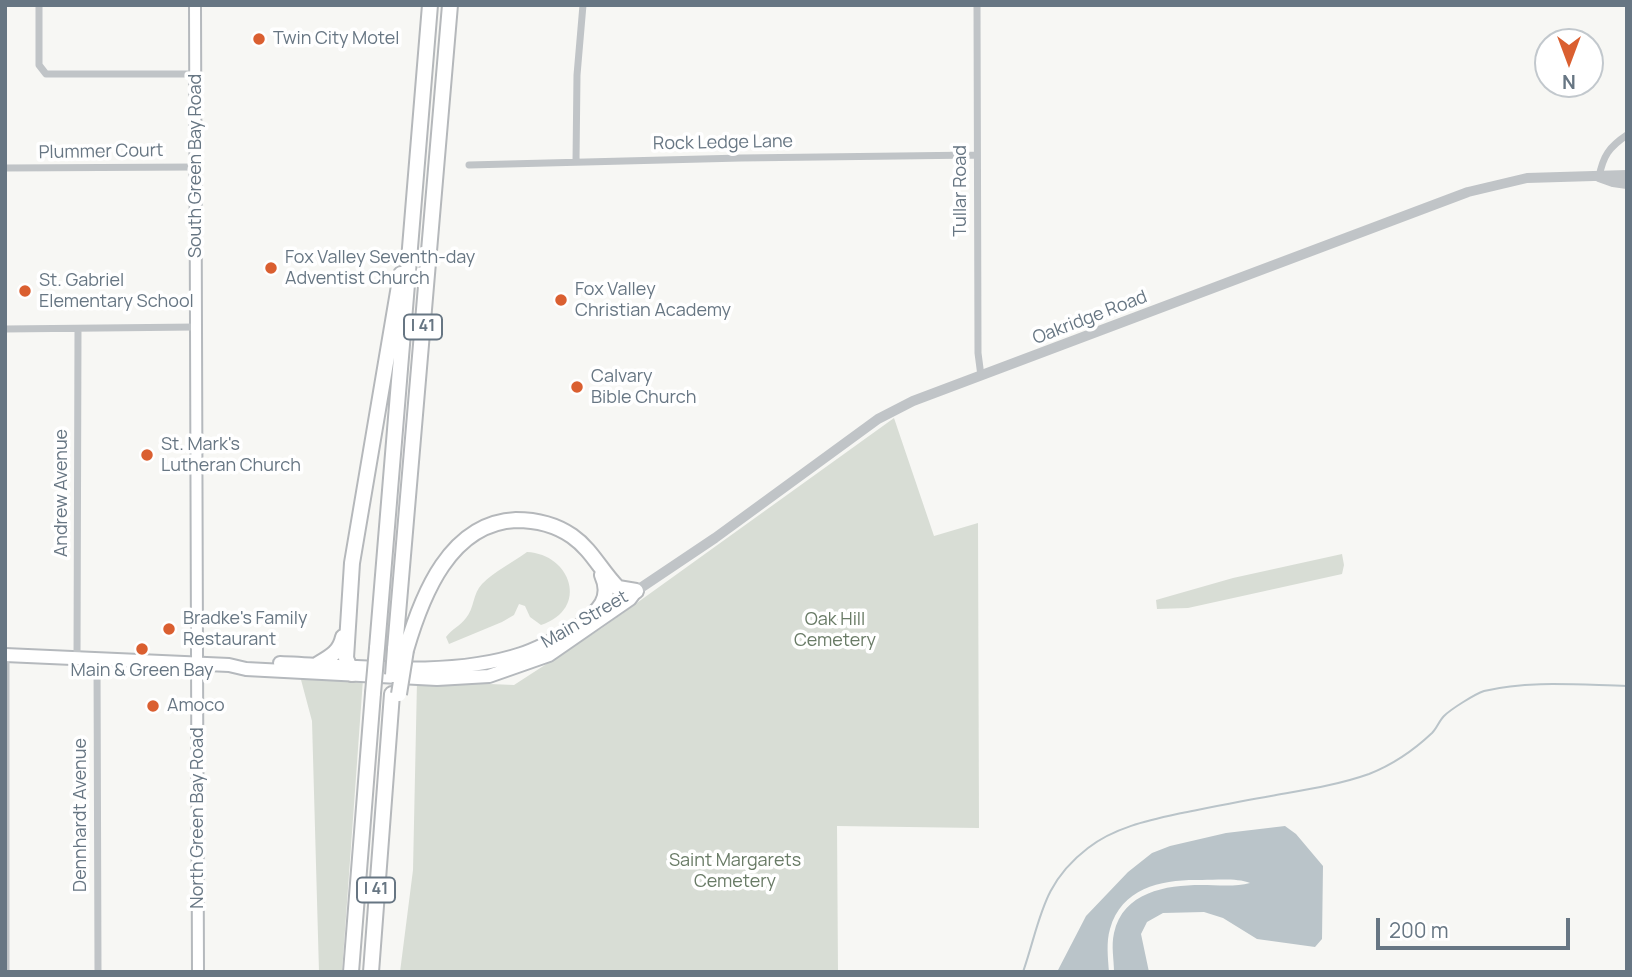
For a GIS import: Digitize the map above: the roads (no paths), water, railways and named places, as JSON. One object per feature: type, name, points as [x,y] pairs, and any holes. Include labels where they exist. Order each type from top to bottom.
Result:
[{"type":"highway","name":"I 41","points":[[351,972],[430,5]]},
{"type":"highway","name":"I 41","points":[[370,972],[382,808],[401,649],[450,5]]},
{"type":"highway","points":[[350,670],[352,563],[399,282],[408,253]]},
{"type":"highway","points":[[401,649],[436,575],[459,546],[476,533],[500,523],[534,521],[559,529],[585,547],[618,588],[629,592],[636,591]]},
{"type":"highway","points":[[580,625],[602,605],[607,591],[604,577],[585,547]]},
{"type":"highway","points":[[318,663],[334,655],[342,643],[347,573],[352,563]]},
{"type":"main road","name":"South Green Bay Road","points":[[195,5],[197,663]]},
{"type":"main road","name":"Main Street","points":[[229,665],[246,661],[318,663],[350,670],[453,679],[501,673],[549,655],[567,645],[631,599],[636,591]]},
{"type":"main road","name":"Main Street","points":[[5,655],[197,663],[246,669],[350,670],[467,666],[520,654],[553,641],[636,591]]},
{"type":"main road","name":"North Green Bay Road","points":[[197,663],[198,972]]},
{"type":"street","points":[[39,5],[39,65],[46,74],[195,74]]},
{"type":"street","points":[[576,161],[577,75],[583,5]]},
{"type":"street","name":"Tullar Road","points":[[977,5],[978,353],[981,376]]},
{"type":"street","points":[[1599,177],[1602,160],[1608,150],[1627,135]]},
{"type":"street","name":"Rock Ledge Lane","points":[[469,165],[977,155]]},
{"type":"street","name":"Plummer Court","points":[[5,168],[196,167]]},
{"type":"street","name":"Oakridge Road","points":[[636,591],[715,538],[878,419],[914,401],[1468,192],[1527,178],[1599,177],[1613,173],[1627,175]]},
{"type":"street","name":"Oakridge Road","points":[[1599,177],[1627,184]]},
{"type":"street","points":[[5,329],[197,327]]},
{"type":"street","name":"Andrew Avenue","points":[[77,658],[78,329]]},
{"type":"street","points":[[5,655],[6,972]]},
{"type":"street","name":"Dennhardt Avenue","points":[[97,659],[98,972]]},
{"type":"waterway","points":[[1023,972],[1039,919],[1052,889],[1072,862],[1088,848],[1110,835],[1158,818],[1321,787],[1369,774],[1410,751],[1432,733],[1447,713],[1484,691],[1537,684],[1627,686]]},
{"type":"place","name":"Twin City Motel","points":[[259,39]]},
{"type":"place","name":"Fox Valley Seventh-day Adventist Church","points":[[271,268]]},
{"type":"place","name":"St. Gabriel Elementary School","points":[[25,291]]},
{"type":"place","name":"Fox Valley Christian Academy","points":[[561,300]]},
{"type":"place","name":"Calvary Bible Church","points":[[577,387]]},
{"type":"place","name":"St. Mark's Lutheran Church","points":[[147,455]]},
{"type":"place","name":"Bradke's Family Restaurant","points":[[169,629]]},
{"type":"place","name":"Main & Green Bay","points":[[142,649]]},
{"type":"place","name":"Amoco","points":[[153,706]]},
{"type":"park label","name":"Oak Hill Cemetery","points":[[835,630]]},
{"type":"park label","name":"Saint Margarets Cemetery","points":[[735,871]]}]
